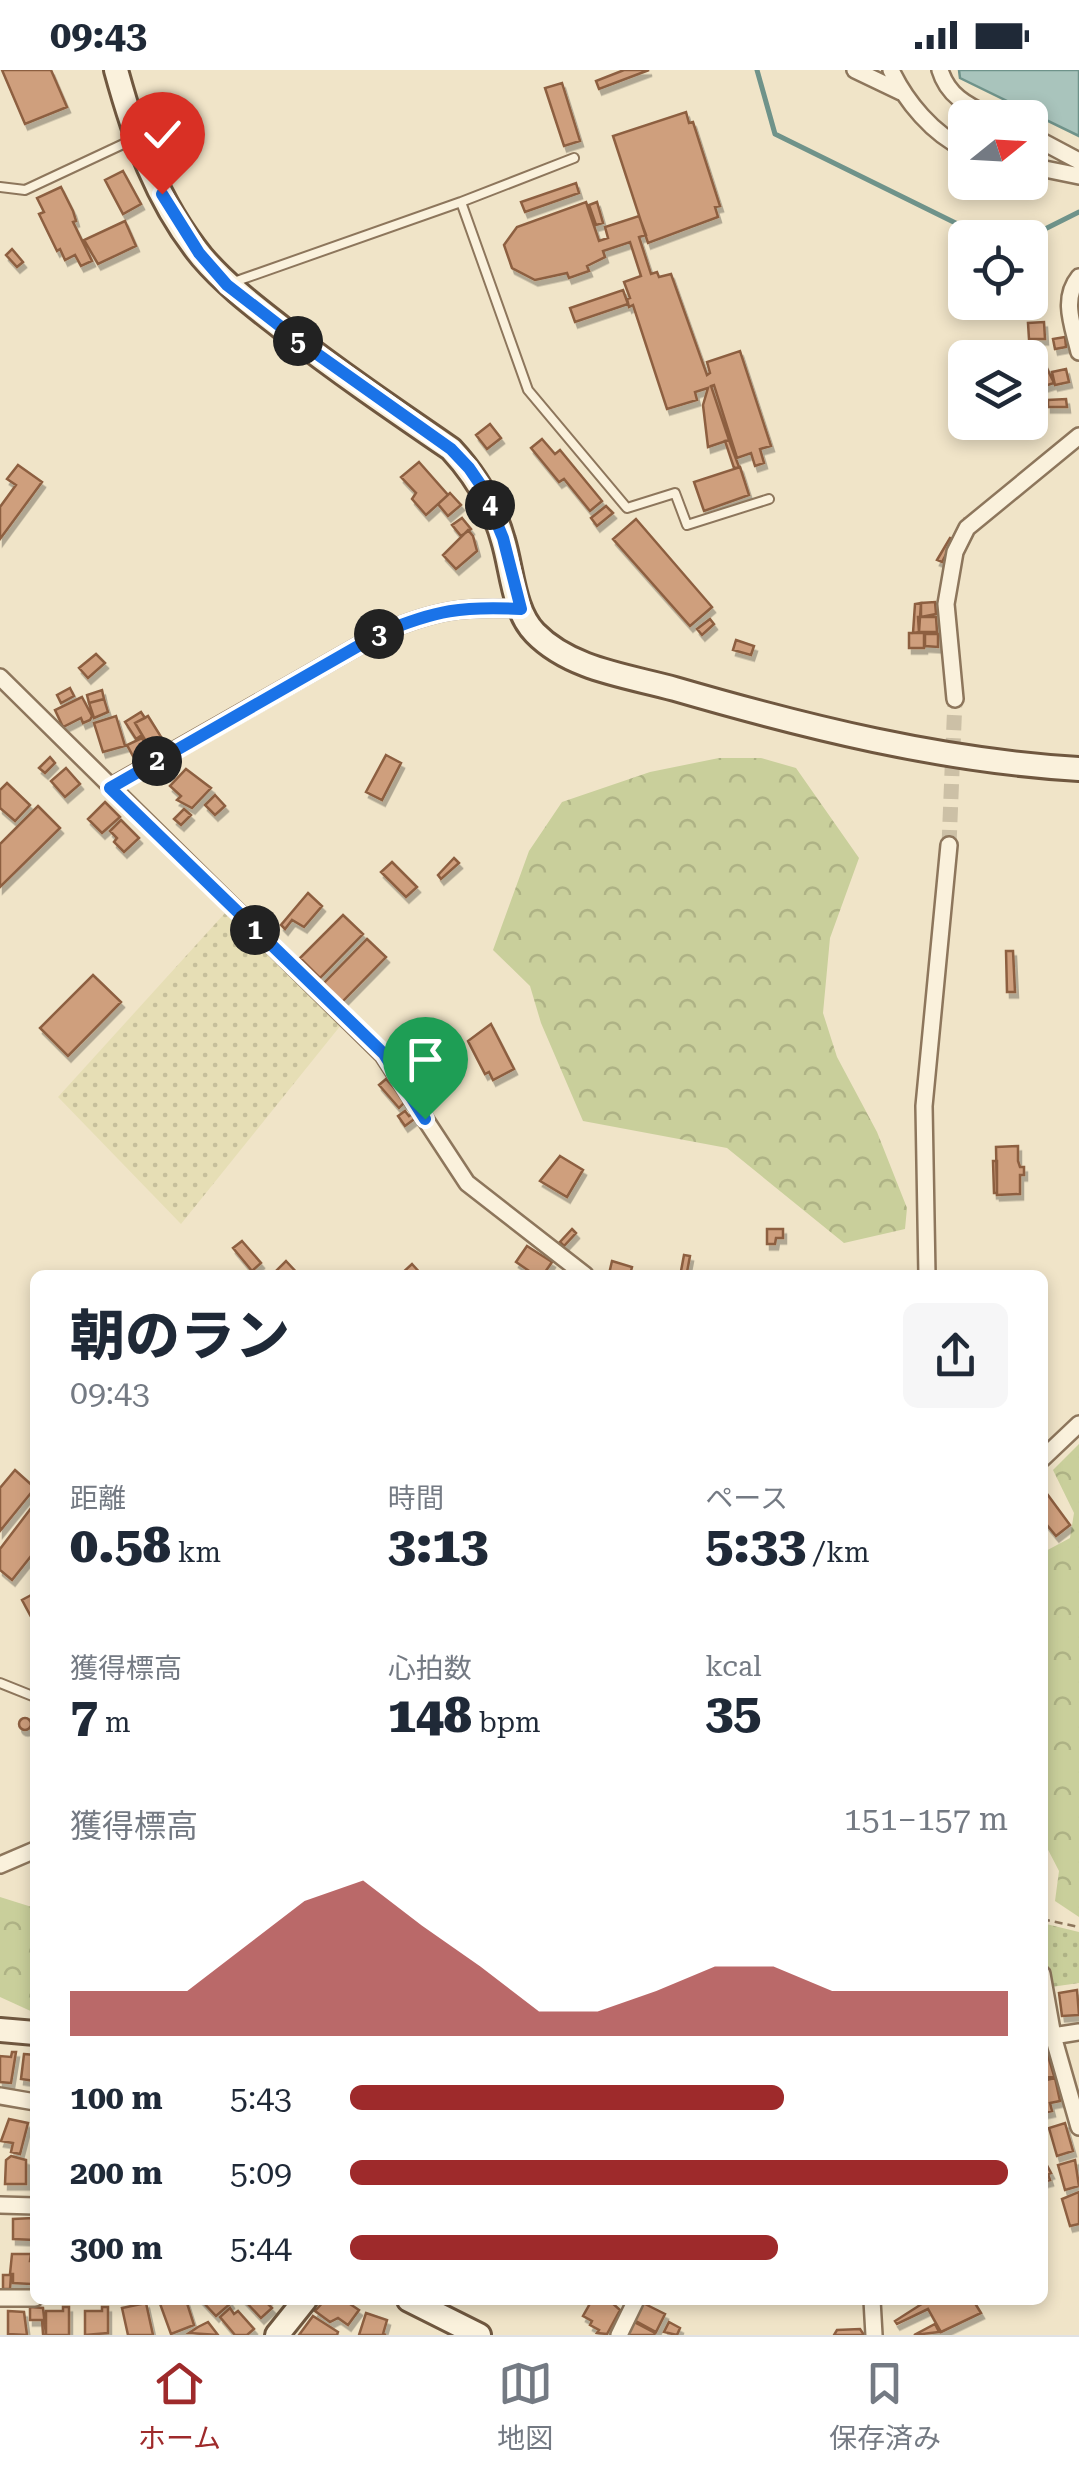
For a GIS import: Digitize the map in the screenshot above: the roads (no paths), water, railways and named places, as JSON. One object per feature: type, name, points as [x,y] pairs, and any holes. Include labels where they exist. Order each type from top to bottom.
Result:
[{"type":"street","points":[[116,70],[135,139],[199,253],[227,285],[451,449],[469,468],[482,487],[503,538],[521,609],[534,632],[562,653],[603,671],[756,713],[916,748],[1079,769]]},
{"type":"street","points":[[855,70],[901,92]]},
{"type":"street","points":[[891,70],[901,92],[948,141]]},
{"type":"street","points":[[940,70],[944,86],[960,100]]},
{"type":"street","points":[[1048,145],[1079,161]]},
{"type":"street","points":[[1048,170],[1079,176]]},
{"type":"street","points":[[1079,277],[1070,288],[1068,304],[1079,352]]},
{"type":"street","points":[[955,698],[946,604],[955,552],[968,528],[1079,436]]},
{"type":"street","points":[[110,788],[381,633],[429,613],[469,606],[521,609]]},
{"type":"street","points":[[0,677],[384,1054],[467,1183],[579,1270]]},
{"type":"street","points":[[926,1270],[924,1106],[949,844]]},
{"type":"street","points":[[1048,1453],[1079,1424]]},
{"type":"street","points":[[0,1865],[30,1852]]},
{"type":"street","points":[[1048,2005],[1079,2126]]},
{"type":"street","points":[[0,2030],[30,2033]]},
{"type":"street","points":[[1054,2036],[1079,2032]]},
{"type":"street","points":[[0,2096],[30,2101]]},
{"type":"street","points":[[0,2206],[30,2206]]},
{"type":"street","points":[[0,2298],[30,2298]]},
{"type":"street","points":[[277,2335],[301,2305]]},
{"type":"street","points":[[420,2305],[479,2335]]},
{"type":"street","points":[[619,2335],[634,2305]]},
{"type":"street","points":[[872,2305],[874,2335]]},
{"type":"lane","points":[[0,188],[25,190],[135,139]]},
{"type":"lane","points":[[227,285],[574,158]]},
{"type":"lane","points":[[460,202],[528,390],[627,508],[675,493],[687,525],[769,499]]},
{"type":"lane","points":[[0,1683],[30,1696]]},
{"type":"water","points":[[959,70],[1079,70],[1079,136],[1048,121],[1048,100],[1005,100],[960,78]]},
{"type":"waterway","points":[[757,70],[775,134],[949,220]]},
{"type":"waterway","points":[[1048,228],[1079,212]]},
{"type":"tunnel","points":[[949,845],[955,699]]}]
